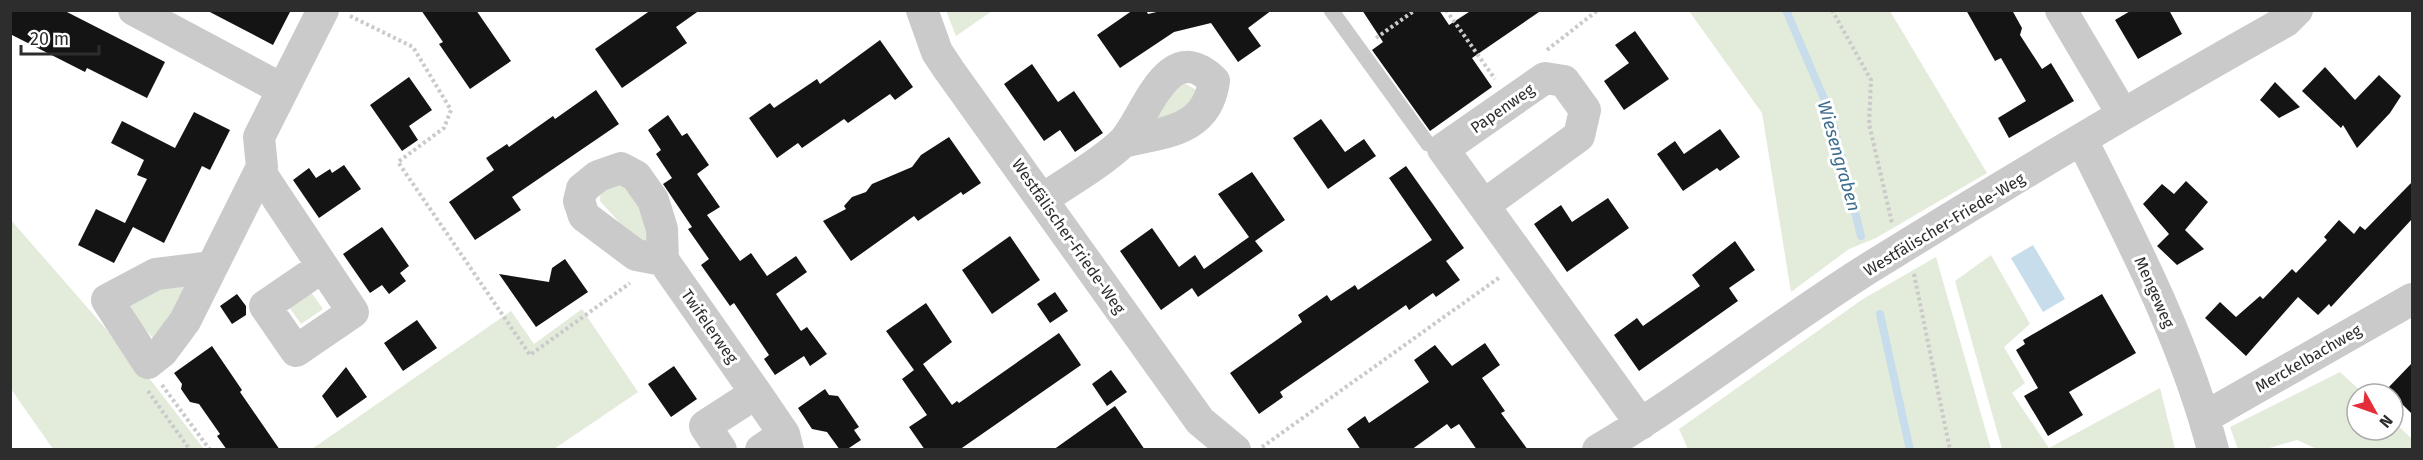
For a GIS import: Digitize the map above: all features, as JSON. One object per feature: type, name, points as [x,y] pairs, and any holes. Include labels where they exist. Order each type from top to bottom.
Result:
[{"type":"street","points":[[134,10],[282,89]]},
{"type":"street","name":"Westfälischer-Friede-Weg","points":[[922,10],[937,52],[1200,421],[1235,450]]},
{"type":"street","points":[[2061,10],[2122,113]]},
{"type":"street","name":"Westfälischer-Friede-Weg","points":[[1598,450],[1641,424],[1849,282],[2082,140],[2122,113],[2286,21],[2297,10]]},
{"type":"street","points":[[212,267],[156,274],[107,300],[148,363],[162,352],[185,321],[260,172],[262,167],[259,137],[282,89],[335,13]]},
{"type":"street","name":"Papenweg","points":[[1443,149],[1545,78],[1564,81],[1585,110],[1579,136],[1484,205]]},
{"type":"street","name":"Mengeweg","points":[[2082,140],[2158,296],[2205,417],[2213,450]]},
{"type":"street","points":[[1043,199],[1123,142]]},
{"type":"street","points":[[1443,149],[1641,424]]},
{"type":"street","points":[[260,172],[322,267]]},
{"type":"street","name":"Twifelerweg","points":[[663,260],[756,393],[778,444]]},
{"type":"street","name":"Merckelbachweg","points":[[2205,417],[2412,299]]},
{"type":"street","points":[[721,450],[705,426],[756,393]]},
{"type":"lane","points":[[1331,10],[1428,144],[1443,149]]},
{"type":"path","points":[[1359,49],[1415,10]]},
{"type":"path","points":[[1446,10],[1512,101]]},
{"type":"path","points":[[1545,78],[1548,47],[1598,10]]},
{"type":"path","points":[[1832,10],[1871,80],[1869,124],[1890,218],[1914,275],[1950,450]]},
{"type":"path","points":[[335,13],[413,47],[451,110],[444,128],[398,162],[530,355],[663,260]]},
{"type":"path","points":[[1260,450],[1270,439],[1523,261]]},
{"type":"path","points":[[190,450],[135,373],[148,363],[210,450]]},
{"type":"green space","points":[[946,11],[992,11],[956,36]]},
{"type":"green space","points":[[1689,11],[1890,11],[1987,173],[1876,238],[1849,249],[1791,292],[1762,113]]},
{"type":"green space","points":[[1186,84],[1198,91],[1192,106],[1148,125],[1177,85]]},
{"type":"green space","points":[[621,182],[653,227],[655,240],[639,244],[600,201],[601,187]]},
{"type":"green space","points":[[10,219],[149,378],[204,449],[53,449],[11,389]]},
{"type":"green space","points":[[1991,255],[2030,324],[2004,347],[2025,383],[2012,393],[2049,448],[2160,388],[2175,449],[2002,449],[1955,281]]},
{"type":"green space","points":[[1936,257],[1991,449],[1688,449],[1679,429],[1863,299]]},
{"type":"green space","points":[[190,285],[183,306],[153,338],[124,307],[160,286]]},
{"type":"green space","points":[[311,292],[323,309],[301,324],[289,307]]},
{"type":"green space","points":[[582,309],[638,392],[554,449],[312,449],[511,311],[534,344]]},
{"type":"green space","points":[[2340,372],[2351,382],[2345,382],[2345,442],[2405,442],[2405,432],[2412,439],[2412,449],[2317,449],[2297,440],[2266,449],[2238,449],[2230,427]]},
{"type":"water","points":[[2033,245],[2065,299],[2043,312],[2011,258]]},
{"type":"building","points":[[10,10],[63,10],[165,62],[147,98],[87,68],[85,72],[10,34]]},
{"type":"building","points":[[206,10],[291,10],[273,45]]},
{"type":"building","points":[[421,10],[476,10],[511,61],[470,89],[439,44],[443,42]]},
{"type":"building","points":[[651,10],[700,10],[676,27],[687,43],[622,88],[595,49]]},
{"type":"building","points":[[1133,10],[1146,10],[1148,14],[1165,10],[1272,10],[1248,28],[1261,46],[1238,62],[1211,23],[1174,32],[1120,68],[1097,35]]},
{"type":"building","points":[[1362,10],[1439,10],[1449,25],[1472,10],[1542,10],[1472,58],[1492,87],[1430,131],[1372,50],[1383,42]]},
{"type":"building","points":[[1966,10],[2012,10],[2022,28],[2020,35],[2042,69],[2051,63],[2074,101],[2009,138],[1998,118],[2026,101],[2001,58],[1995,61]]},
{"type":"building","points":[[2132,10],[2169,10],[2182,34],[2138,59],[2115,20]]},
{"type":"building","points":[[1635,31],[1669,79],[1624,110],[1604,81],[1629,63],[1615,45]]},
{"type":"building","points":[[880,40],[913,87],[895,100],[890,94],[848,123],[844,119],[802,148],[798,143],[777,158],[749,118],[770,103],[774,108],[817,79],[820,84]]},
{"type":"building","points":[[1032,64],[1058,102],[1074,91],[1103,133],[1075,152],[1060,130],[1044,141],[1004,84]]},
{"type":"building","points":[[2325,67],[2355,100],[2379,75],[2401,96],[2390,113],[2357,148],[2343,125],[2341,128],[2302,91]]},
{"type":"building","points":[[409,77],[432,110],[409,126],[418,140],[402,151],[370,105]]},
{"type":"building","points":[[2275,82],[2300,107],[2279,118],[2260,100]]},
{"type":"building","points":[[596,90],[619,124],[512,197],[521,210],[475,240],[449,202],[494,170],[486,158],[507,144],[509,147],[553,116],[555,119]]},
{"type":"building","points":[[194,112],[230,130],[210,170],[202,166],[164,243],[133,227],[114,263],[78,245],[96,209],[125,223],[147,179],[137,175],[144,160],[111,143],[122,121],[175,148]]},
{"type":"building","points":[[668,115],[682,136],[687,133],[709,165],[697,174],[720,207],[707,215],[740,261],[751,253],[767,276],[796,256],[807,272],[776,294],[801,331],[807,327],[827,354],[810,366],[804,356],[775,375],[764,359],[769,355],[734,303],[730,306],[701,265],[709,259],[688,229],[692,227],[663,184],[672,178],[656,154],[661,150],[648,130]]},
{"type":"building","points":[[1321,119],[1345,152],[1364,139],[1376,156],[1328,189],[1293,138]]},
{"type":"building","points":[[1720,129],[1740,157],[1720,171],[1717,168],[1683,191],[1657,154],[1675,141],[1684,154]]},
{"type":"building","points":[[949,137],[981,183],[963,195],[961,192],[918,221],[914,216],[851,261],[823,221],[846,209],[844,206],[852,197],[866,192],[872,184],[912,167],[921,155]]},
{"type":"building","points":[[344,165],[361,189],[319,218],[293,180],[309,168],[316,178],[330,169],[332,173]]},
{"type":"building","points":[[1406,166],[1464,248],[1446,261],[1460,280],[1436,297],[1433,293],[1409,310],[1406,305],[1280,392],[1283,397],[1259,414],[1230,373],[1302,322],[1298,315],[1327,295],[1331,301],[1355,285],[1358,290],[1432,240],[1389,178]]},
{"type":"building","points":[[1252,172],[1285,220],[1255,241],[1263,251],[1198,297],[1192,288],[1161,310],[1120,251],[1152,228],[1179,267],[1195,255],[1204,269],[1249,237],[1218,194]]},
{"type":"building","points":[[2186,181],[2208,202],[2185,230],[2204,249],[2177,265],[2157,246],[2169,234],[2143,204],[2162,184],[2174,194]]},
{"type":"building","points":[[2412,182],[2412,219],[2331,307],[2329,304],[2318,315],[2298,297],[2246,356],[2205,318],[2220,302],[2236,317],[2260,296],[2263,299],[2292,269],[2296,273],[2327,240],[2324,237],[2339,220],[2354,234],[2360,226],[2365,230]]},
{"type":"building","points":[[1608,198],[1629,228],[1567,272],[1534,224],[1561,205],[1572,222]]},
{"type":"building","points":[[382,227],[409,266],[400,273],[406,281],[389,294],[382,285],[370,293],[343,254]]},
{"type":"building","points":[[1010,236],[1040,280],[992,314],[962,270]]},
{"type":"building","points":[[1735,241],[1755,270],[1729,288],[1738,301],[1639,371],[1614,335],[1637,318],[1643,326],[1700,286],[1692,275]]},
{"type":"building","points":[[565,259],[588,292],[536,327],[499,274],[549,282],[552,268]]},
{"type":"building","points":[[1055,292],[1068,311],[1050,323],[1037,304]]},
{"type":"building","points":[[237,294],[246,306],[246,315],[232,324],[220,306]]},
{"type":"building","points":[[2102,294],[2136,353],[2069,392],[2083,415],[2048,436],[2024,396],[2038,388],[2016,350],[2025,344],[2023,340]]},
{"type":"building","points":[[926,303],[952,342],[923,364],[952,405],[957,401],[959,403],[1059,333],[1081,365],[959,450],[925,450],[909,427],[927,415],[902,379],[914,370],[886,331]]},
{"type":"building","points":[[417,320],[437,348],[403,371],[384,343]]},
{"type":"building","points":[[1485,343],[1500,365],[1482,378],[1505,411],[1501,413],[1528,450],[1477,450],[1459,424],[1451,429],[1447,424],[1411,450],[1361,450],[1347,429],[1365,416],[1369,423],[1429,382],[1414,360],[1435,345],[1452,366]]},
{"type":"building","points":[[212,346],[280,450],[227,450],[217,436],[220,434],[199,404],[190,402],[181,389],[182,384],[174,373]]},
{"type":"building","points":[[2412,363],[2412,414],[2405,407],[2405,382],[2394,382]]},
{"type":"building","points":[[674,366],[697,399],[671,417],[648,384]]},
{"type":"building","points":[[346,367],[367,397],[337,418],[322,396]]},
{"type":"building","points":[[1111,370],[1127,392],[1107,406],[1092,384]]},
{"type":"building","points":[[825,389],[829,395],[838,396],[859,427],[854,430],[861,440],[846,450],[840,450],[827,432],[812,429],[798,408]]},
{"type":"building","points":[[1115,406],[1145,450],[1053,450]]},
{"type":"waterway","name":"Wiesengraben","points":[[1786,10],[1831,115],[1861,236]]},
{"type":"waterway","name":"Wiesengraben","points":[[1880,314],[1910,450]]}]
